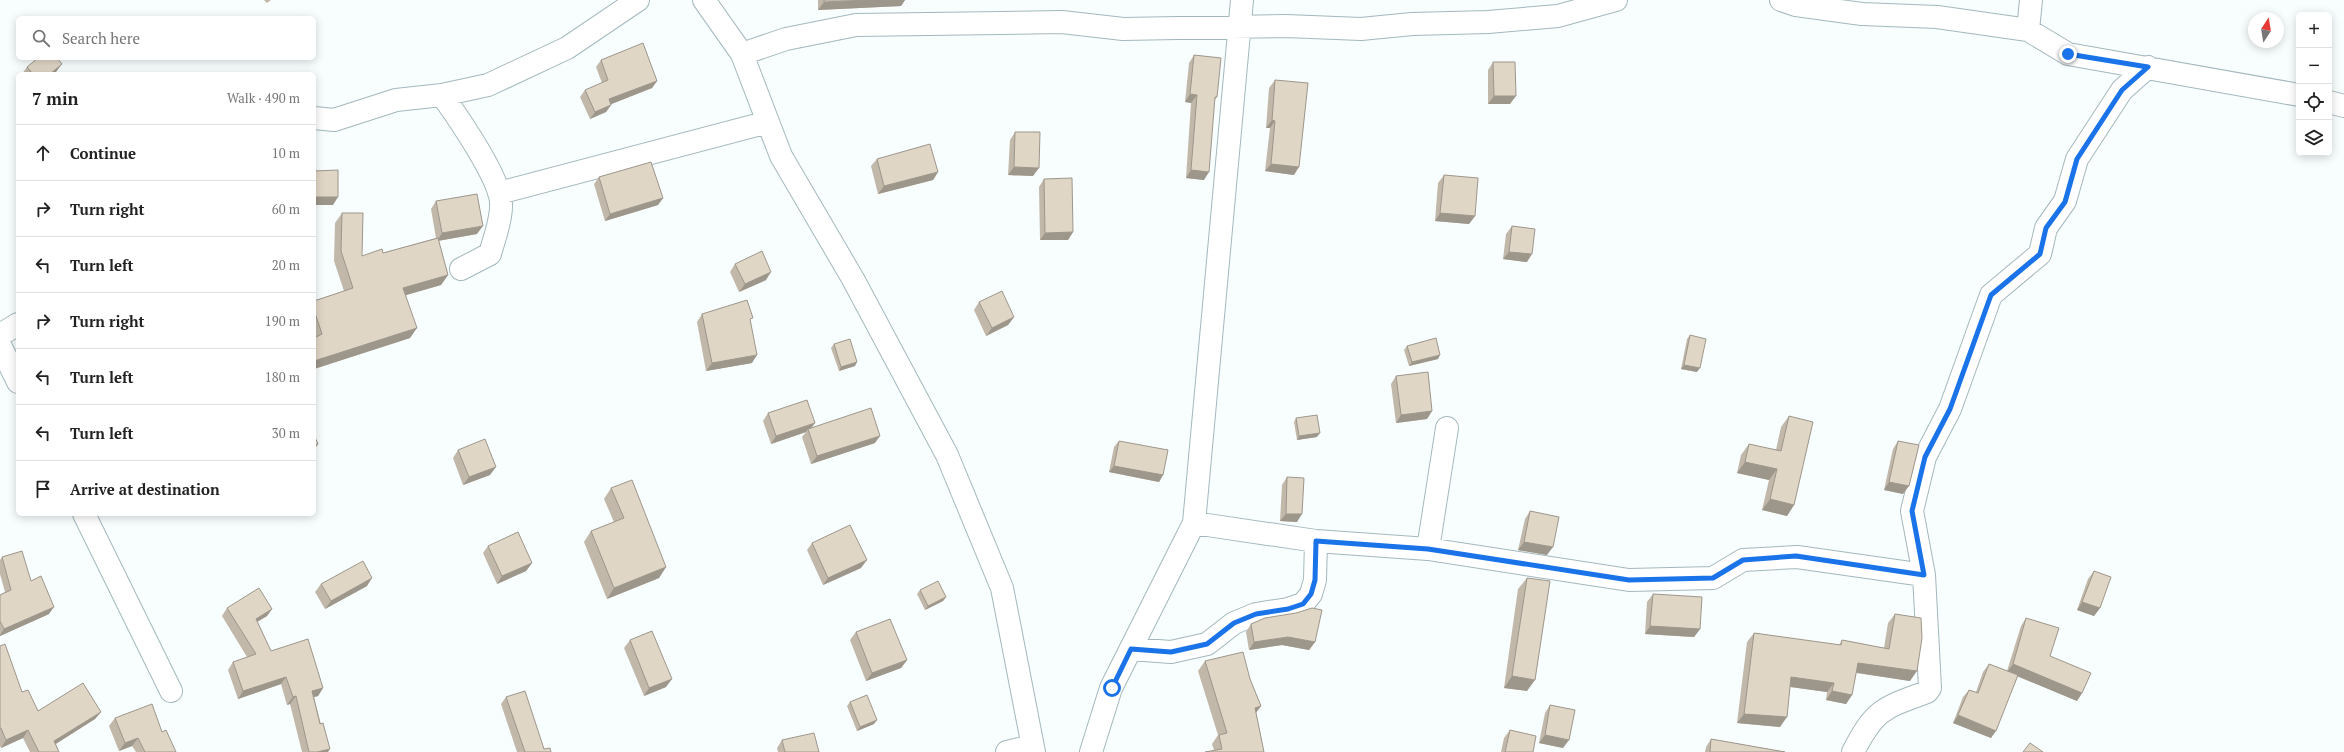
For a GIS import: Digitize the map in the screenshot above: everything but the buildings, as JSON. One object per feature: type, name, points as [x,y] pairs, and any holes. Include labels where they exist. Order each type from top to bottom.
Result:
[{"type":"street","points":[[316,118],[334,120],[396,100],[442,95],[488,85],[567,48],[638,0]]},
{"type":"street","points":[[704,0],[742,54],[781,156],[853,279],[947,455],[974,517],[1002,588],[1033,749],[1007,752]]},
{"type":"street","points":[[1091,752],[1112,688],[1194,523],[1242,0]]},
{"type":"street","points":[[742,54],[786,39],[856,25],[1062,22],[1123,29],[1286,26],[1361,29],[1412,24],[1488,22],[1558,16],[1616,0]]},
{"type":"street","points":[[1781,0],[1796,4],[1862,14],[1937,17],[2028,30],[2068,54],[2296,94]]},
{"type":"street","points":[[2028,30],[2031,0]]},
{"type":"street","points":[[1853,752],[1872,718],[1891,705],[1927,692],[1930,688],[1924,575],[1912,511],[1925,457],[1950,409],[1991,295],[2040,254],[2046,228],[2065,202],[2077,159],[2122,90],[2148,67]]},
{"type":"street","points":[[442,95],[472,138],[500,193],[502,206],[490,254],[461,269]]},
{"type":"street","points":[[2332,103],[2344,106]]},
{"type":"street","points":[[500,193],[768,122]]},
{"type":"street","points":[[0,335],[16,325]]},
{"type":"street","points":[[0,345],[16,378]]},
{"type":"street","points":[[1428,549],[1446,428]]},
{"type":"street","points":[[85,516],[171,691]]},
{"type":"street","points":[[1194,523],[1316,541],[1428,549],[1629,580],[1713,578],[1743,560],[1796,556],[1924,575]]},
{"type":"street","points":[[1131,649],[1171,652],[1207,644],[1234,623],[1256,614],[1288,609],[1303,604],[1311,594],[1315,580],[1316,541]]},
{"type":"route","points":[[1112,688],[1131,649],[1171,652],[1207,644],[1234,623],[1256,614],[1288,609],[1296,605],[1303,604],[1311,594],[1315,580],[1316,541],[1428,549],[1629,580],[1713,578],[1743,560],[1796,556],[1924,575],[1912,511],[1925,457],[1950,409],[1991,295],[2040,254],[2046,228],[2065,202],[2077,159],[2122,90],[2148,67],[2068,54]]}]
